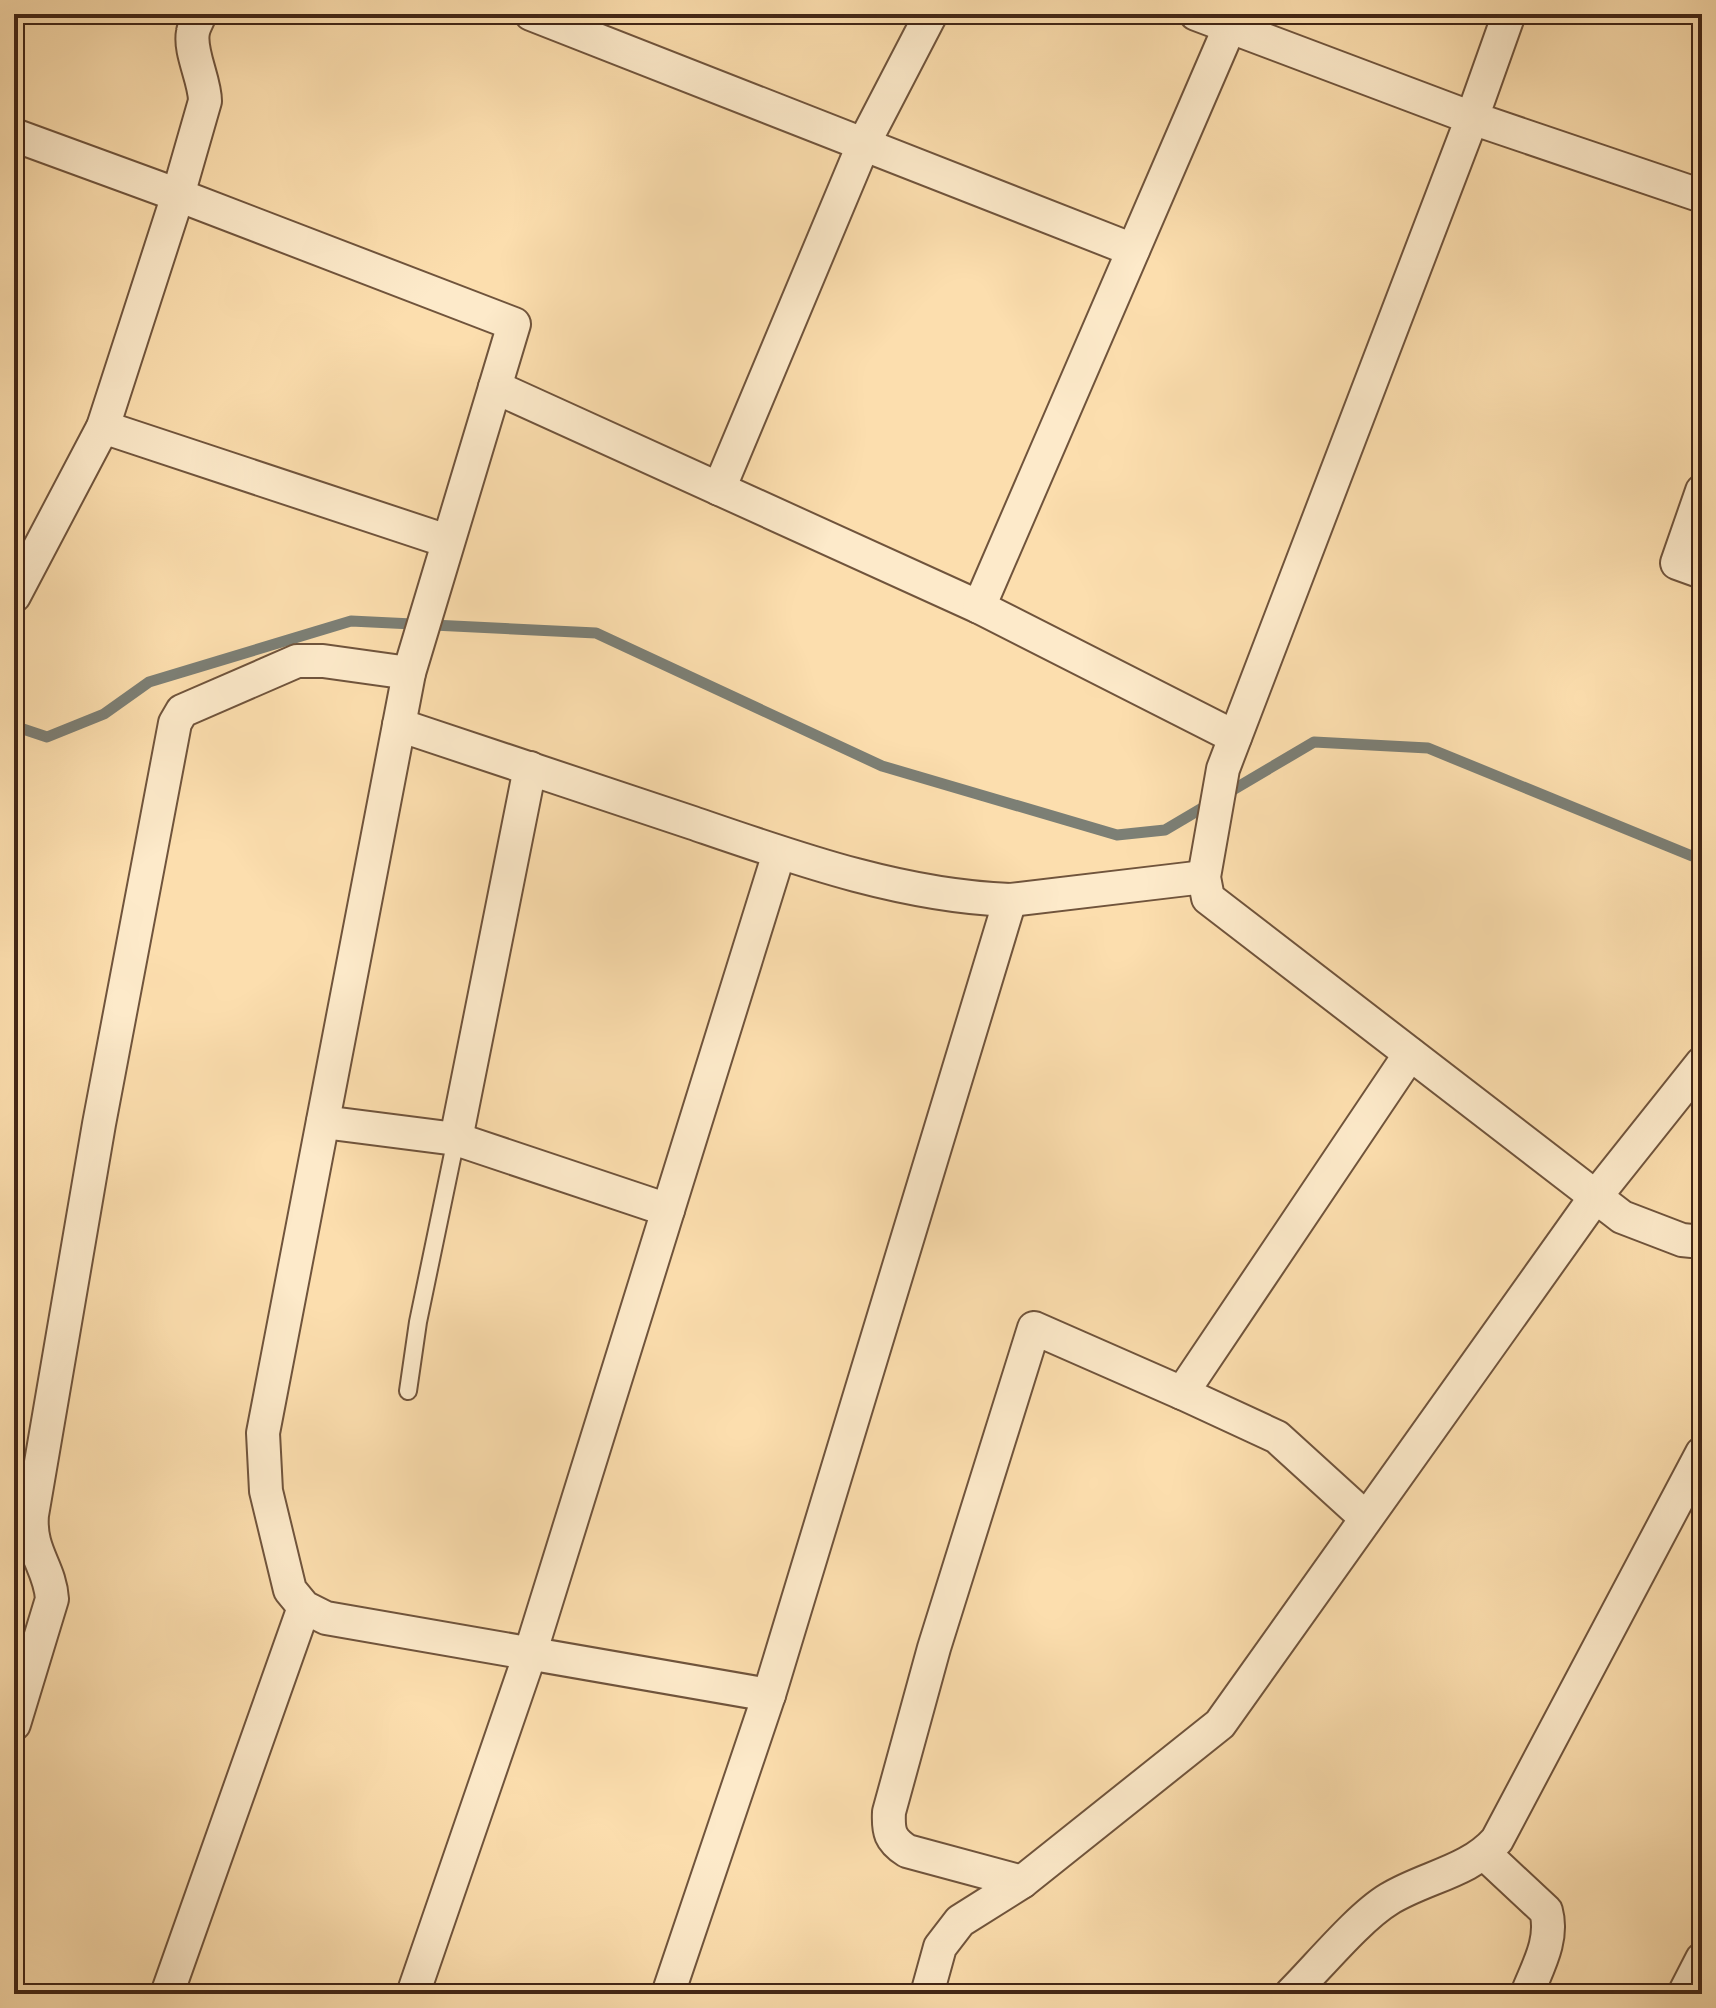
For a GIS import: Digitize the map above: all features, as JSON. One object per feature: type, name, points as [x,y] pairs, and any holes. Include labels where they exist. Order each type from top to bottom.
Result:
[{"type":"street","points":[[14,596],[103,427],[178,195],[205,101],[192,33],[200,14]]},
{"type":"street","points":[[719,489],[864,143],[931,14]]},
{"type":"street","points":[[1196,14],[1472,118],[1702,196]]},
{"type":"street","points":[[1509,14],[1223,769],[1204,877],[1208,898],[1622,1217],[1682,1240],[1702,1242]]},
{"type":"street","points":[[551,18],[1133,250]]},
{"type":"street","points":[[979,607],[1230,26]]},
{"type":"street","points":[[14,135],[514,324],[410,667],[263,1433],[266,1491],[290,1590],[304,1607],[326,1618],[769,1695]]},
{"type":"street","points":[[495,387],[979,607],[1235,737]]},
{"type":"street","points":[[103,427],[447,541]]},
{"type":"street","points":[[1702,491],[1677,563],[1702,572]]},
{"type":"street","points":[[14,1724],[52,1599],[51,1587],[34,1549],[32,1515],[102,1108],[175,723],[182,711],[297,661],[410,667]]},
{"type":"street","points":[[399,725],[779,853],[875,880],[982,899],[1010,900],[1204,877]]},
{"type":"street","points":[[456,1139],[530,768]]},
{"type":"street","points":[[413,1994],[530,1654],[779,853]]},
{"type":"street","points":[[668,1994],[769,1695],[1010,900]]},
{"type":"street","points":[[1182,1393],[1410,1054]]},
{"type":"street","points":[[927,1994],[940,1947],[960,1921],[1022,1882],[1220,1724],[1596,1196],[1702,1063]]},
{"type":"street","points":[[323,1122],[456,1139],[668,1210]]},
{"type":"street","points":[[1022,1882],[907,1851],[894,1842],[888,1831],[889,1812],[934,1648],[1034,1328],[1277,1437],[1366,1518]]},
{"type":"street","points":[[1291,1994],[1386,1900],[1485,1854],[1497,1840],[1702,1453]]},
{"type":"street","points":[[167,1994],[304,1607]]},
{"type":"street","points":[[1485,1854],[1546,1911],[1550,1925],[1547,1942],[1527,1994]]},
{"type":"street","points":[[1684,1994],[1702,1959]]},
{"type":"lane","points":[[408,1391],[418,1322],[456,1139]]},
{"type":"waterway","points":[[14,726],[47,737],[104,714],[149,682],[351,621],[596,633],[882,766],[1117,835],[1165,830],[1314,742],[1428,748],[1692,856],[1702,854]]}]
